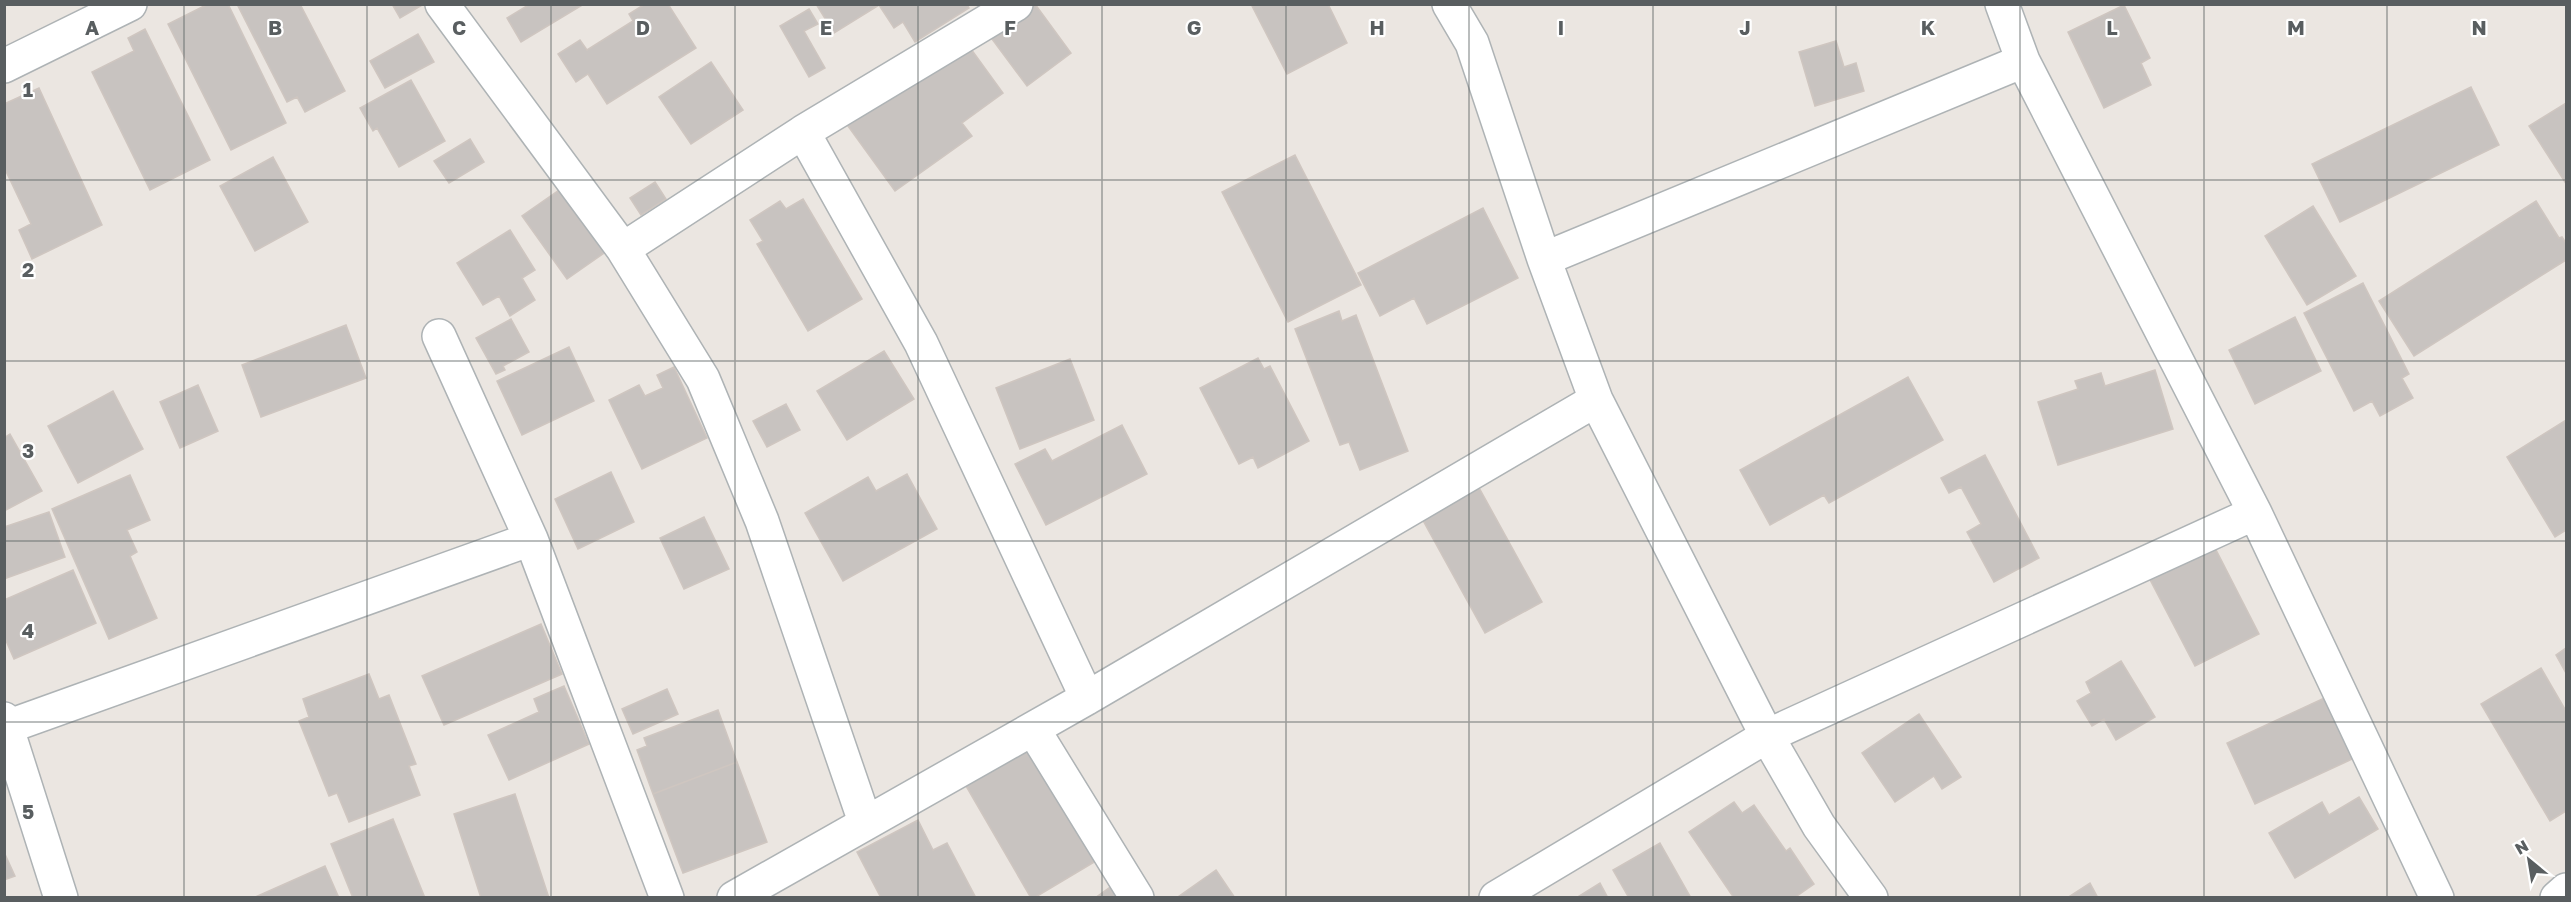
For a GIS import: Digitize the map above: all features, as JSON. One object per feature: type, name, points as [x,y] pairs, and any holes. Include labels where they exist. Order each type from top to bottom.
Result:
[{"type":"street","points":[[4,66],[130,4]]},
{"type":"street","points":[[442,4],[623,249],[703,379],[762,520],[865,822]]},
{"type":"street","points":[[623,249],[803,132],[1016,4]]},
{"type":"street","points":[[1449,4],[1472,43],[1544,259],[1596,400],[1767,736],[1819,826],[1870,897]]},
{"type":"street","points":[[2002,4],[2023,61],[2255,513],[2437,897]]},
{"type":"street","points":[[1544,259],[2023,61]]},
{"type":"street","points":[[803,132],[921,343],[1087,698]]},
{"type":"street","points":[[439,336],[531,539],[667,897]]},
{"type":"street","points":[[734,897],[1034,729],[1596,400]]},
{"type":"street","points":[[1496,897],[1767,736],[2255,513]]},
{"type":"street","points":[[61,897],[6,725],[531,539]]},
{"type":"street","points":[[1034,729],[1137,897]]},
{"type":"street","points":[[2557,897],[2566,890]]},
{"type":"building","points":[[208,4],[228,4],[286,123],[231,150],[168,24]]},
{"type":"building","points":[[237,4],[300,4],[345,91],[305,112],[297,97],[287,102]]},
{"type":"building","points":[[392,4],[424,4],[400,18]]},
{"type":"building","points":[[530,4],[584,4],[521,42],[507,18]]},
{"type":"building","points":[[645,4],[668,4],[696,48],[607,104],[588,74],[576,82],[558,54],[580,40],[587,50],[633,21],[629,14]]},
{"type":"building","points":[[816,4],[967,4],[969,8],[915,42],[903,22],[894,28],[879,5],[834,33]]},
{"type":"building","points":[[1022,4],[1035,4],[1071,53],[1027,86],[986,31]]},
{"type":"building","points":[[1251,4],[1328,4],[1347,43],[1287,74]]},
{"type":"building","points":[[2124,5],[2150,58],[2141,63],[2151,85],[2104,108],[2068,32]]},
{"type":"building","points":[[809,9],[818,24],[804,31],[825,68],[809,77],[780,26]]},
{"type":"building","points":[[145,29],[210,160],[150,190],[92,72],[134,51],[128,38]]},
{"type":"building","points":[[418,34],[434,62],[385,88],[370,61]]},
{"type":"building","points":[[963,38],[1003,93],[962,123],[972,136],[895,191],[845,122]]},
{"type":"building","points":[[1836,41],[1844,67],[1856,63],[1864,91],[1815,106],[1799,52]]},
{"type":"building","points":[[711,62],[743,110],[691,144],[659,97]]},
{"type":"building","points":[[411,80],[445,141],[399,167],[377,128],[373,131],[360,108]]},
{"type":"building","points":[[2471,87],[2499,145],[2340,222],[2312,164]]},
{"type":"building","points":[[39,88],[102,225],[32,259],[19,230],[31,224],[4,167],[4,104]]},
{"type":"building","points":[[2566,103],[2566,181],[2565,182],[2529,126]]},
{"type":"building","points":[[470,139],[484,162],[449,183],[434,161]]},
{"type":"building","points":[[1295,155],[1361,285],[1288,322],[1222,192]]},
{"type":"building","points":[[273,157],[308,222],[255,251],[220,186]]},
{"type":"building","points":[[655,182],[666,199],[641,215],[630,198]]},
{"type":"building","points":[[562,188],[607,251],[567,279],[522,216]]},
{"type":"building","points":[[803,199],[862,299],[808,331],[757,244],[763,241],[750,220],[780,201],[786,209]]},
{"type":"building","points":[[2536,201],[2559,238],[2562,237],[2566,243],[2566,260],[2414,356],[2379,301]]},
{"type":"building","points":[[2313,206],[2356,276],[2307,305],[2265,236]]},
{"type":"building","points":[[1483,208],[1518,278],[1427,324],[1414,298],[1380,316],[1358,273]]},
{"type":"building","points":[[510,230],[535,270],[522,278],[535,300],[510,316],[499,296],[483,305],[457,263]]},
{"type":"building","points":[[2363,283],[2409,374],[2402,378],[2413,398],[2380,416],[2372,401],[2354,411],[2304,313]]},
{"type":"building","points":[[1339,311],[1342,321],[1356,315],[1408,451],[1360,470],[1349,442],[1340,445],[1295,329]]},
{"type":"building","points":[[2295,317],[2321,371],[2255,404],[2229,350]]},
{"type":"building","points":[[511,319],[529,352],[503,366],[505,370],[496,374],[476,338]]},
{"type":"building","points":[[346,325],[366,378],[261,417],[242,365]]},
{"type":"building","points":[[569,347],[594,401],[522,435],[497,381]]},
{"type":"building","points":[[884,351],[914,399],[847,440],[817,391]]},
{"type":"building","points":[[1258,358],[1264,369],[1270,366],[1309,441],[1258,468],[1253,457],[1239,464],[1200,388]]},
{"type":"building","points":[[1070,359],[1094,420],[1020,449],[996,388]]},
{"type":"building","points":[[674,367],[707,438],[642,469],[609,400],[639,385],[645,396],[663,388],[657,375]]},
{"type":"building","points":[[2155,370],[2173,429],[2058,465],[2038,402],[2078,389],[2075,381],[2101,373],[2105,386]]},
{"type":"building","points":[[1908,377],[1943,440],[1829,503],[1824,495],[1770,525],[1740,470]]},
{"type":"building","points":[[198,385],[218,431],[180,448],[160,402]]},
{"type":"building","points":[[113,391],[143,449],[78,483],[48,426]]},
{"type":"building","points":[[786,404],[800,430],[767,447],[753,421]]},
{"type":"building","points":[[2566,420],[2566,530],[2555,537],[2507,457]]},
{"type":"building","points":[[1122,425],[1147,474],[1046,525],[1015,464],[1045,449],[1052,461]]},
{"type":"building","points":[[10,434],[42,491],[4,511],[4,438]]},
{"type":"building","points":[[1985,455],[2039,558],[1994,582],[1967,532],[1981,524],[1961,487],[1949,493],[1941,478]]},
{"type":"building","points":[[611,472],[634,522],[578,549],[555,499]]},
{"type":"building","points":[[907,474],[937,529],[843,581],[805,513],[868,477],[876,491]]},
{"type":"building","points":[[130,475],[150,520],[127,530],[137,552],[130,556],[157,618],[109,639],[52,509]]},
{"type":"building","points":[[1477,484],[1542,602],[1485,633],[1420,515]]},
{"type":"building","points":[[49,512],[65,557],[4,579],[4,527]]},
{"type":"building","points":[[704,517],[729,569],[684,589],[660,538]]},
{"type":"building","points":[[2210,538],[2259,634],[2195,666],[2145,570]]},
{"type":"building","points":[[73,570],[96,623],[14,659],[4,636],[4,600]]},
{"type":"building","points":[[541,624],[562,674],[444,725],[422,676]]},
{"type":"building","points":[[2566,648],[2566,673],[2556,655]]},
{"type":"building","points":[[2121,661],[2155,717],[2116,740],[2104,719],[2092,726],[2077,701],[2091,693],[2086,682]]},
{"type":"building","points":[[2541,668],[2566,711],[2566,811],[2550,821],[2481,704]]},
{"type":"building","points":[[369,674],[379,699],[389,695],[416,764],[409,766],[420,795],[349,822],[337,793],[329,796],[299,721],[309,717],[303,699]]},
{"type":"building","points":[[564,686],[589,744],[509,780],[488,735],[539,712],[534,699]]},
{"type":"building","points":[[667,689],[678,714],[633,734],[622,709]]},
{"type":"building","points":[[2333,694],[2361,755],[2255,804],[2227,743]]},
{"type":"building","points":[[718,710],[737,762],[653,794],[637,750],[647,746],[644,738]]},
{"type":"building","points":[[1919,714],[1961,777],[1942,789],[1934,776],[1895,802],[1862,753]]},
{"type":"building","points":[[1029,749],[1096,861],[1034,898],[1031,898],[966,786]]},
{"type":"building","points":[[737,762],[767,842],[683,873],[653,794]]},
{"type":"building","points":[[515,794],[549,898],[481,898],[454,814]]},
{"type":"building","points":[[2359,797],[2378,829],[2295,878],[2269,833],[2322,802],[2329,815]]},
{"type":"building","points":[[1734,802],[1742,813],[1754,805],[1786,851],[1790,848],[1814,884],[1794,898],[1734,898],[1689,832]]},
{"type":"building","points":[[393,819],[425,898],[353,898],[331,844]]},
{"type":"building","points":[[918,820],[933,850],[947,843],[976,898],[881,898],[857,852]]},
{"type":"building","points":[[1660,843],[1691,898],[1629,898],[1613,870]]},
{"type":"building","points":[[4,852],[15,876],[4,880]]},
{"type":"building","points":[[325,866],[339,898],[253,898]]},
{"type":"building","points":[[1216,870],[1235,898],[1178,898],[1178,897]]},
{"type":"building","points":[[1600,883],[1608,898],[1576,898]]},
{"type":"building","points":[[2090,883],[2098,898],[2067,898]]},
{"type":"building","points":[[1113,885],[1122,898],[1095,898]]}]
